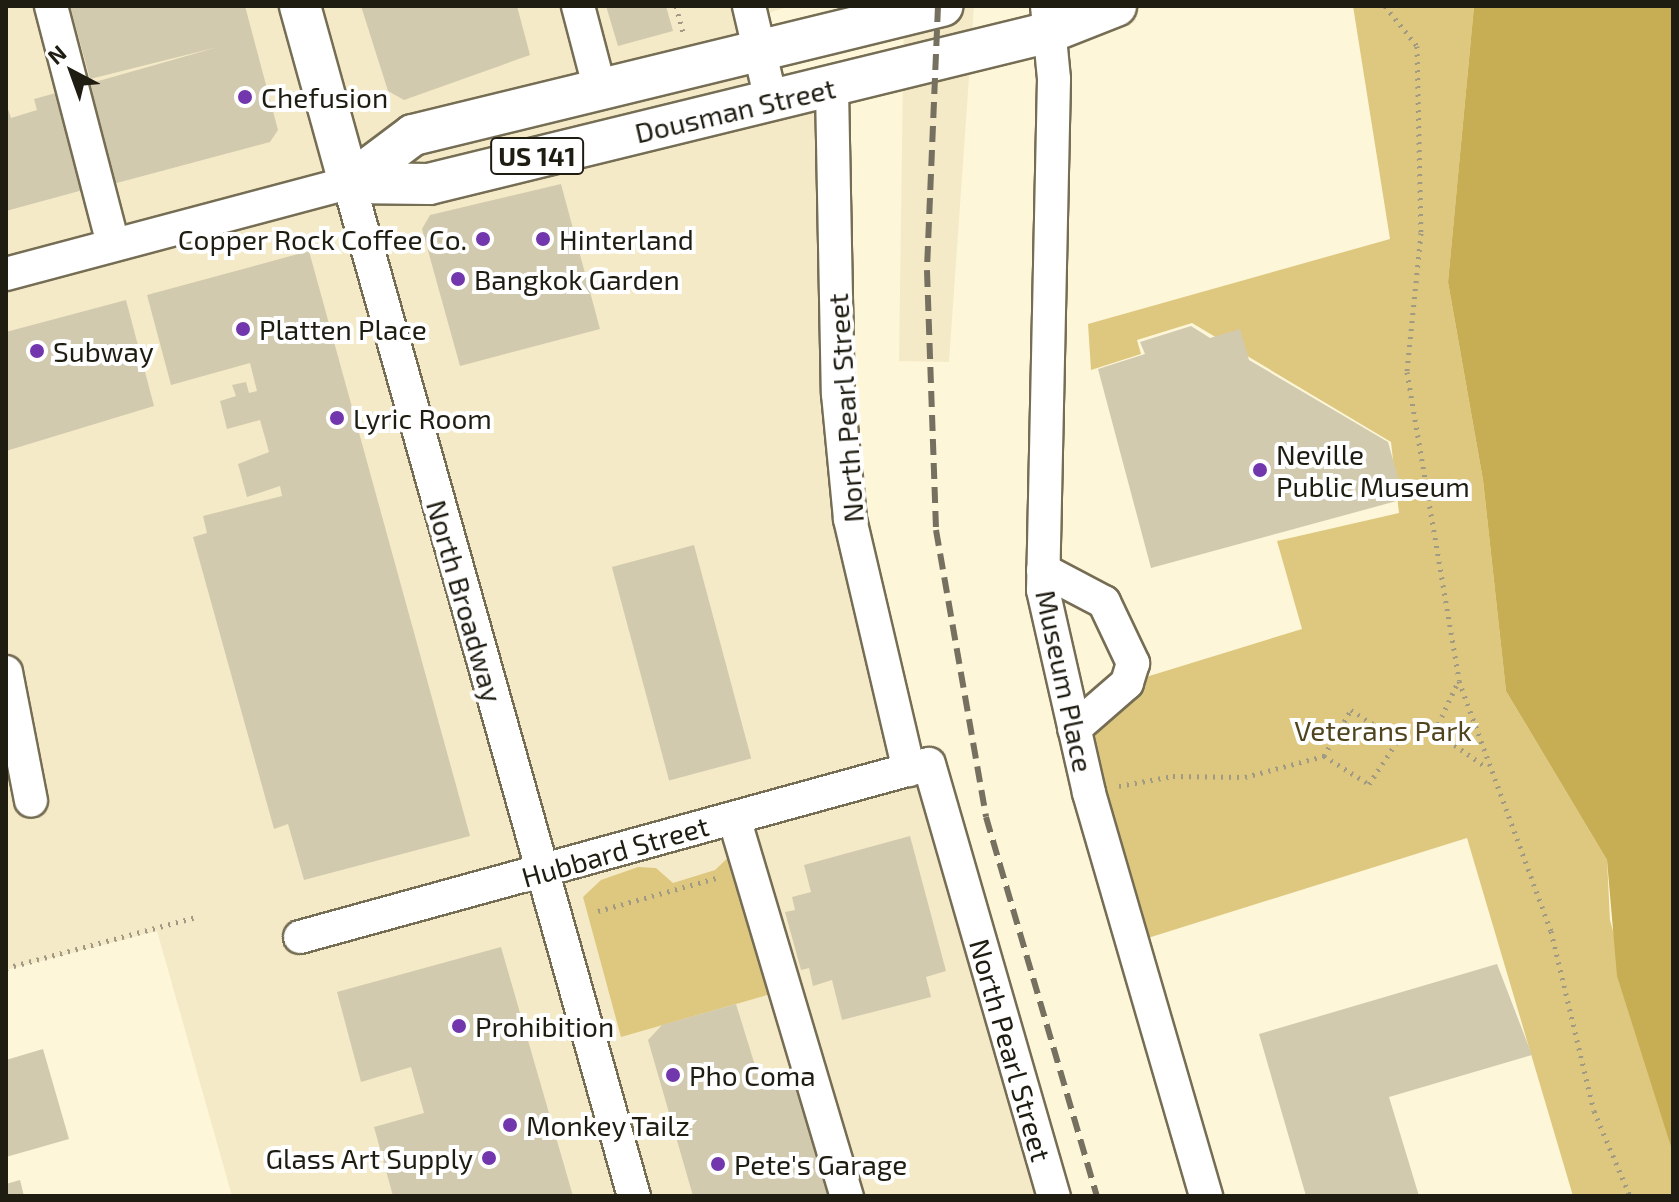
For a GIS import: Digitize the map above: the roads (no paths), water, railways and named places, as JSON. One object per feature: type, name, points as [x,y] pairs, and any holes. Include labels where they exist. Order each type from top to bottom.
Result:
[{"type":"main road","name":"North Broadway","points":[[300,6],[349,183]]},
{"type":"main road","name":"Dousman Street","points":[[349,183],[413,135],[758,46],[942,6]]},
{"type":"main road","name":"Dousman Street","points":[[349,183],[429,184],[771,100],[832,89],[1048,19],[1116,6]]},
{"type":"street","points":[[51,6],[113,244]]},
{"type":"street","points":[[578,6],[599,86]]},
{"type":"street","points":[[749,6],[771,100]]},
{"type":"street","name":"Museum Place","points":[[1048,19],[1043,570],[1074,729],[1206,1196]]},
{"type":"street","name":"North Pearl Street","points":[[832,89],[838,394],[850,519],[919,767],[1054,1196]]},
{"type":"street","name":"Dousman Street","points":[[6,274],[349,183]]},
{"type":"street","name":"North Broadway","points":[[349,183],[540,872],[634,1196]]},
{"type":"street","points":[[1043,570],[1104,602],[1133,663],[1127,683],[1074,729]]},
{"type":"street","points":[[6,672],[31,801]]},
{"type":"street","name":"Hubbard Street","points":[[300,937],[919,767]]},
{"type":"street","points":[[734,818],[847,1196]]},
{"type":"railway","points":[[938,6],[927,271],[936,530],[986,817],[1097,1196]]},
{"type":"place","name":"Chefusion","points":[[245,97]]},
{"type":"place","name":"Copper Rock Coffee Co.","points":[[483,239]]},
{"type":"place","name":"Hinterland","points":[[543,239]]},
{"type":"place","name":"Bangkok Garden","points":[[458,279]]},
{"type":"place","name":"Platten Place","points":[[243,329]]},
{"type":"place","name":"Subway","points":[[37,351]]},
{"type":"place","name":"Lyric Room","points":[[337,418]]},
{"type":"place","name":"Neville Public Museum","points":[[1260,470]]},
{"type":"place","name":"Prohibition","points":[[459,1026]]},
{"type":"place","name":"Pho Coma","points":[[673,1075]]},
{"type":"place","name":"Monkey Tailz","points":[[510,1125]]},
{"type":"place","name":"Glass Art Supply","points":[[489,1158]]},
{"type":"place","name":"Pete's Garage","points":[[718,1164]]},
{"type":"park label","name":"Veterans Park","points":[[1383,730]]}]
